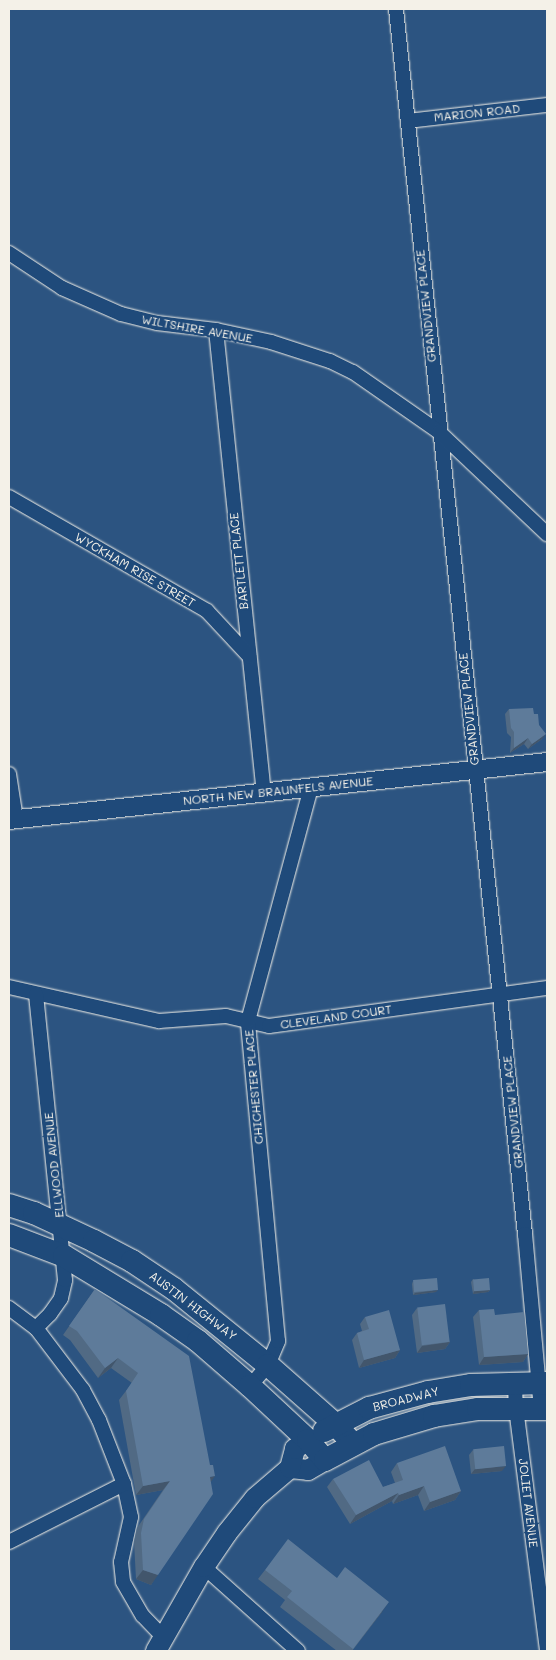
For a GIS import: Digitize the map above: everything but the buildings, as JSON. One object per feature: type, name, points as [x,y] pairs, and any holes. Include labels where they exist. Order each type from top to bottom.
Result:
[{"type":"main road","name":"AUSTIN HIGHWAY","points":[[9,1205],[60,1225],[132,1261],[174,1289],[268,1365],[336,1425],[352,1444]]},
{"type":"main road","name":"AUSTIN HIGHWAY","points":[[9,1235],[64,1256],[161,1315],[198,1341],[308,1440],[325,1460]]},
{"type":"main road","name":"BROADWAY","points":[[160,1645],[204,1567],[227,1533],[255,1498],[290,1468],[296,1449],[308,1440],[369,1408],[412,1395],[471,1385],[544,1383]]},
{"type":"main road","name":"BROADWAY","points":[[290,1468],[308,1470],[352,1444],[374,1434],[434,1416],[478,1409],[544,1409]]},
{"type":"street","name":"GRANDVIEW PLACE","points":[[396,9],[439,432],[544,1383],[544,1409]]},
{"type":"street","name":"MARION ROAD","points":[[408,121],[547,105]]},
{"type":"street","name":"WILTSHIRE AVENUE","points":[[9,253],[62,288],[121,314],[165,324],[216,330],[271,342],[330,361],[367,380],[439,432],[547,534]]},
{"type":"street","name":"BARTLETT PLACE","points":[[216,330],[264,792]]},
{"type":"street","name":"WYCKHAM RISE STREET","points":[[9,497],[207,611],[249,656]]},
{"type":"street","name":"NORTH NEW BRAUNFELS AVENUE","points":[[12,819],[547,762]]},
{"type":"street","points":[[9,774],[12,819]]},
{"type":"street","name":"CHICHESTER PLACE","points":[[250,1386],[268,1365],[278,1341],[248,1020],[311,787]]},
{"type":"street","name":"CLEVELAND COURT","points":[[9,987],[159,1021],[226,1016],[269,1026],[547,988]]},
{"type":"street","name":"ELLWOOD AVENUE","points":[[36,994],[64,1256],[64,1280],[61,1298],[50,1314],[36,1328]]},
{"type":"street","points":[[9,1308],[36,1328],[83,1390],[99,1420],[124,1484],[131,1517],[120,1562],[123,1582],[160,1645]]},
{"type":"street","name":"JOLIET AVENUE","points":[[515,1384],[516,1408],[547,1651]]},
{"type":"street","points":[[9,1542],[124,1484]]},
{"type":"street","points":[[204,1567],[298,1651]]}]
